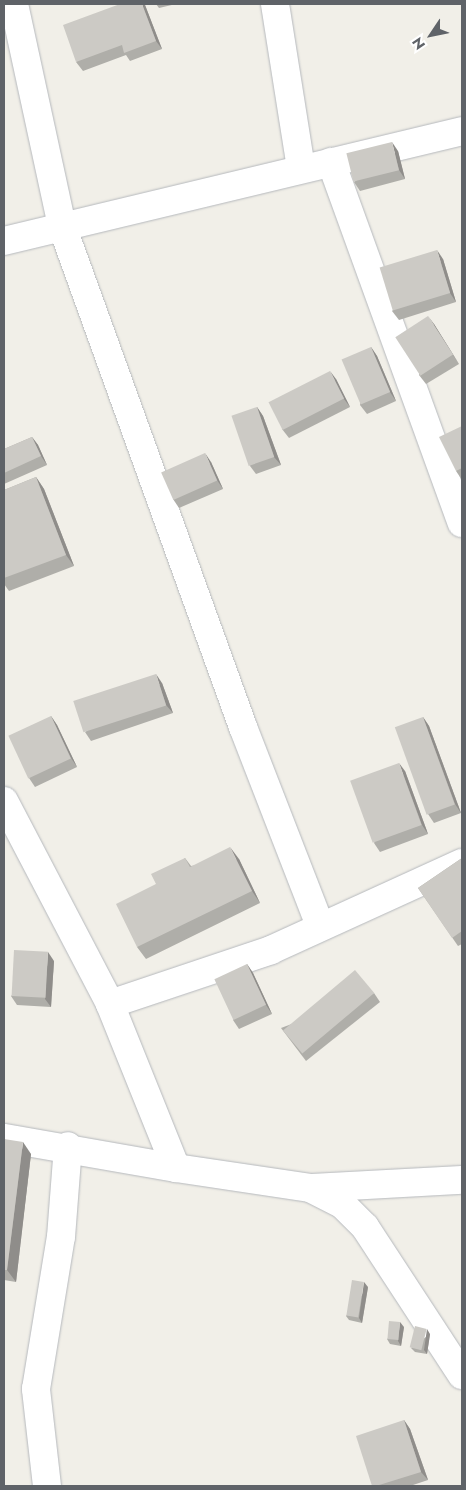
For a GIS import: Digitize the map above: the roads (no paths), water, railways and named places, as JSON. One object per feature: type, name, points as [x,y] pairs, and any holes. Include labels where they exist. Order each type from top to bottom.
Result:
[{"type":"street","points":[[14,4],[62,226],[243,727],[320,926]]},
{"type":"street","points":[[275,4],[301,168]]},
{"type":"street","points":[[4,241],[301,168],[462,131]]},
{"type":"street","points":[[331,162],[462,523]]},
{"type":"street","points":[[4,801],[110,1004],[176,1168]]},
{"type":"street","points":[[110,1004],[271,950],[320,926],[462,863]]},
{"type":"street","points":[[4,1138],[68,1146],[176,1168],[310,1188],[462,1180]]},
{"type":"street","points":[[47,1486],[36,1389],[61,1237],[68,1146]]},
{"type":"street","points":[[310,1188],[343,1205],[365,1227],[462,1375]]}]
